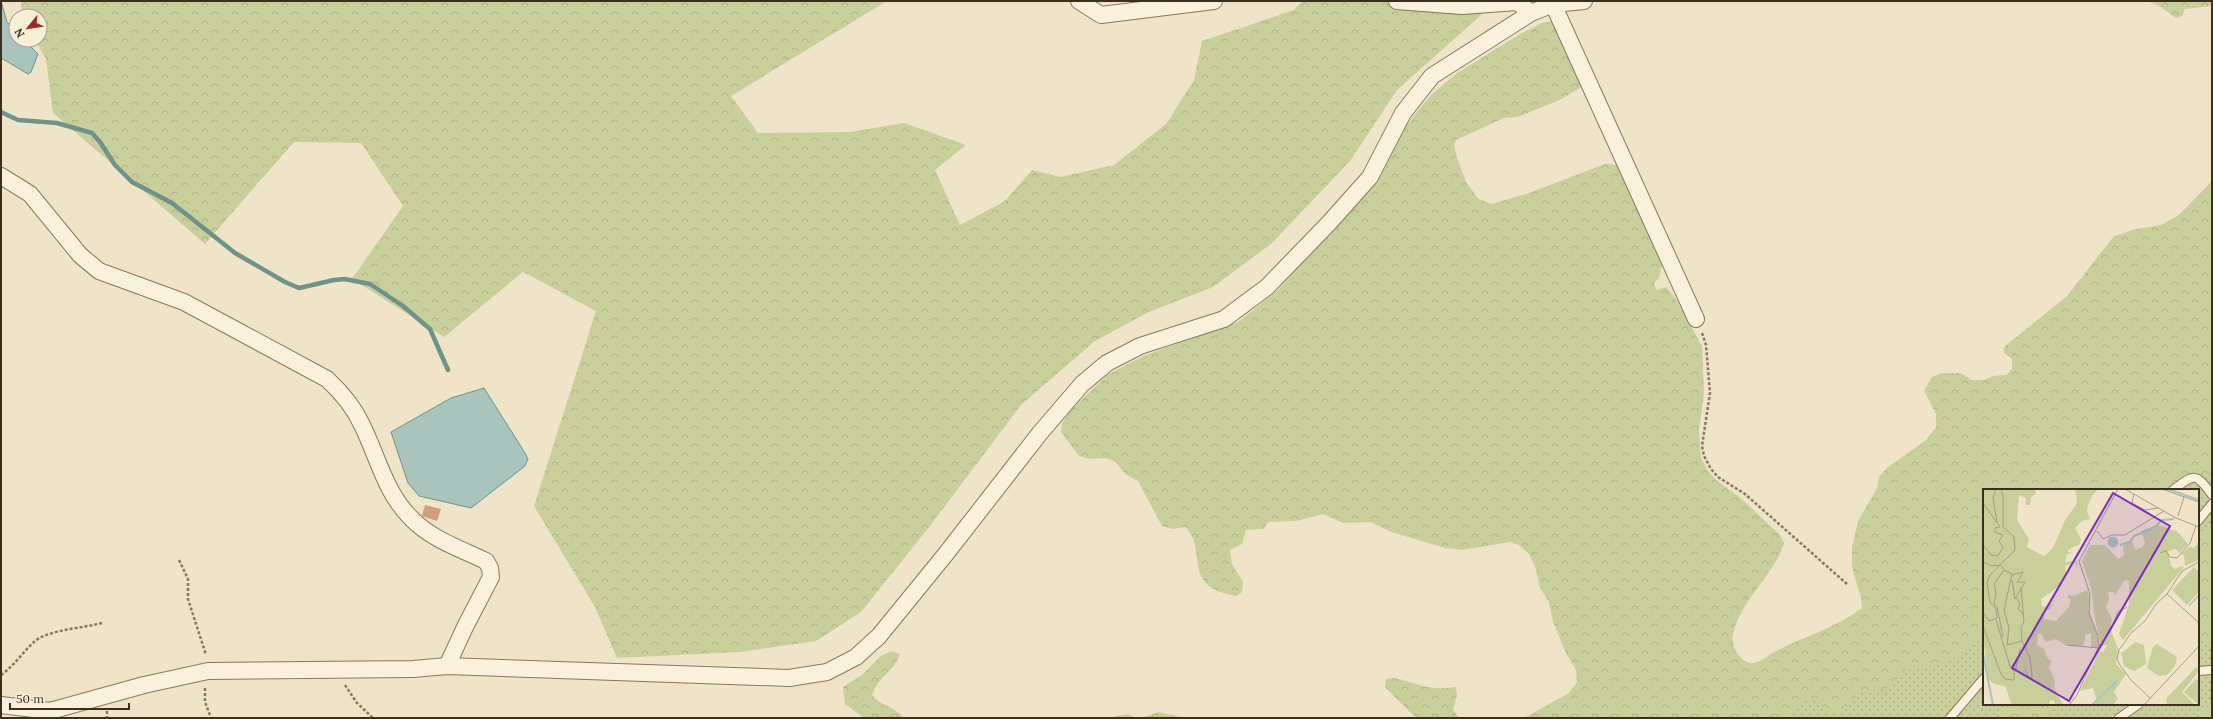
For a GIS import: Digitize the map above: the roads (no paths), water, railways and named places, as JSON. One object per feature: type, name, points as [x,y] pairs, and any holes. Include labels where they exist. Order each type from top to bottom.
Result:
[{"type":"street","points":[[1079,1],[1101,15],[1214,1]]},
{"type":"street","points":[[1397,1],[1462,6],[1517,2],[1531,13]]},
{"type":"street","points":[[1,705],[50,711],[138,686],[208,671],[413,669],[447,666],[789,678],[827,672],[856,657],[879,636],[1040,432],[1082,384],[1107,362],[1140,346],[1224,319],[1267,287],[1329,223],[1370,177],[1403,113],[1432,76],[1531,13],[1553,4],[1584,1]]},
{"type":"street","points":[[1553,4],[1696,319]]},
{"type":"street","points":[[1,176],[30,194],[80,256],[99,270],[184,302],[328,379],[341,392],[362,425],[388,486],[397,501],[412,519],[428,532],[486,561],[490,568],[491,578],[465,627],[447,666]]},
{"type":"lane","points":[[2174,489],[2189,477],[2196,476],[2212,495]]},
{"type":"lane","points":[[2199,520],[2212,504]]},
{"type":"lane","points":[[2199,671],[2212,670]]},
{"type":"lane","points":[[1950,718],[1983,679]]},
{"type":"lane","points":[[2119,718],[2138,705]]},
{"type":"water","points":[[1,1],[8,23],[8,48],[32,48],[38,54],[31,72],[28,74],[1,58]]},
{"type":"water","points":[[484,388],[525,453],[528,459],[525,466],[471,508],[419,496],[408,483],[391,432],[451,398]]},
{"type":"waterway","points":[[1,112],[18,120],[57,123],[92,133],[100,142],[115,165],[132,182],[172,203],[235,253],[285,282],[299,288],[345,279],[370,284],[403,306],[430,329],[448,370]]}]
